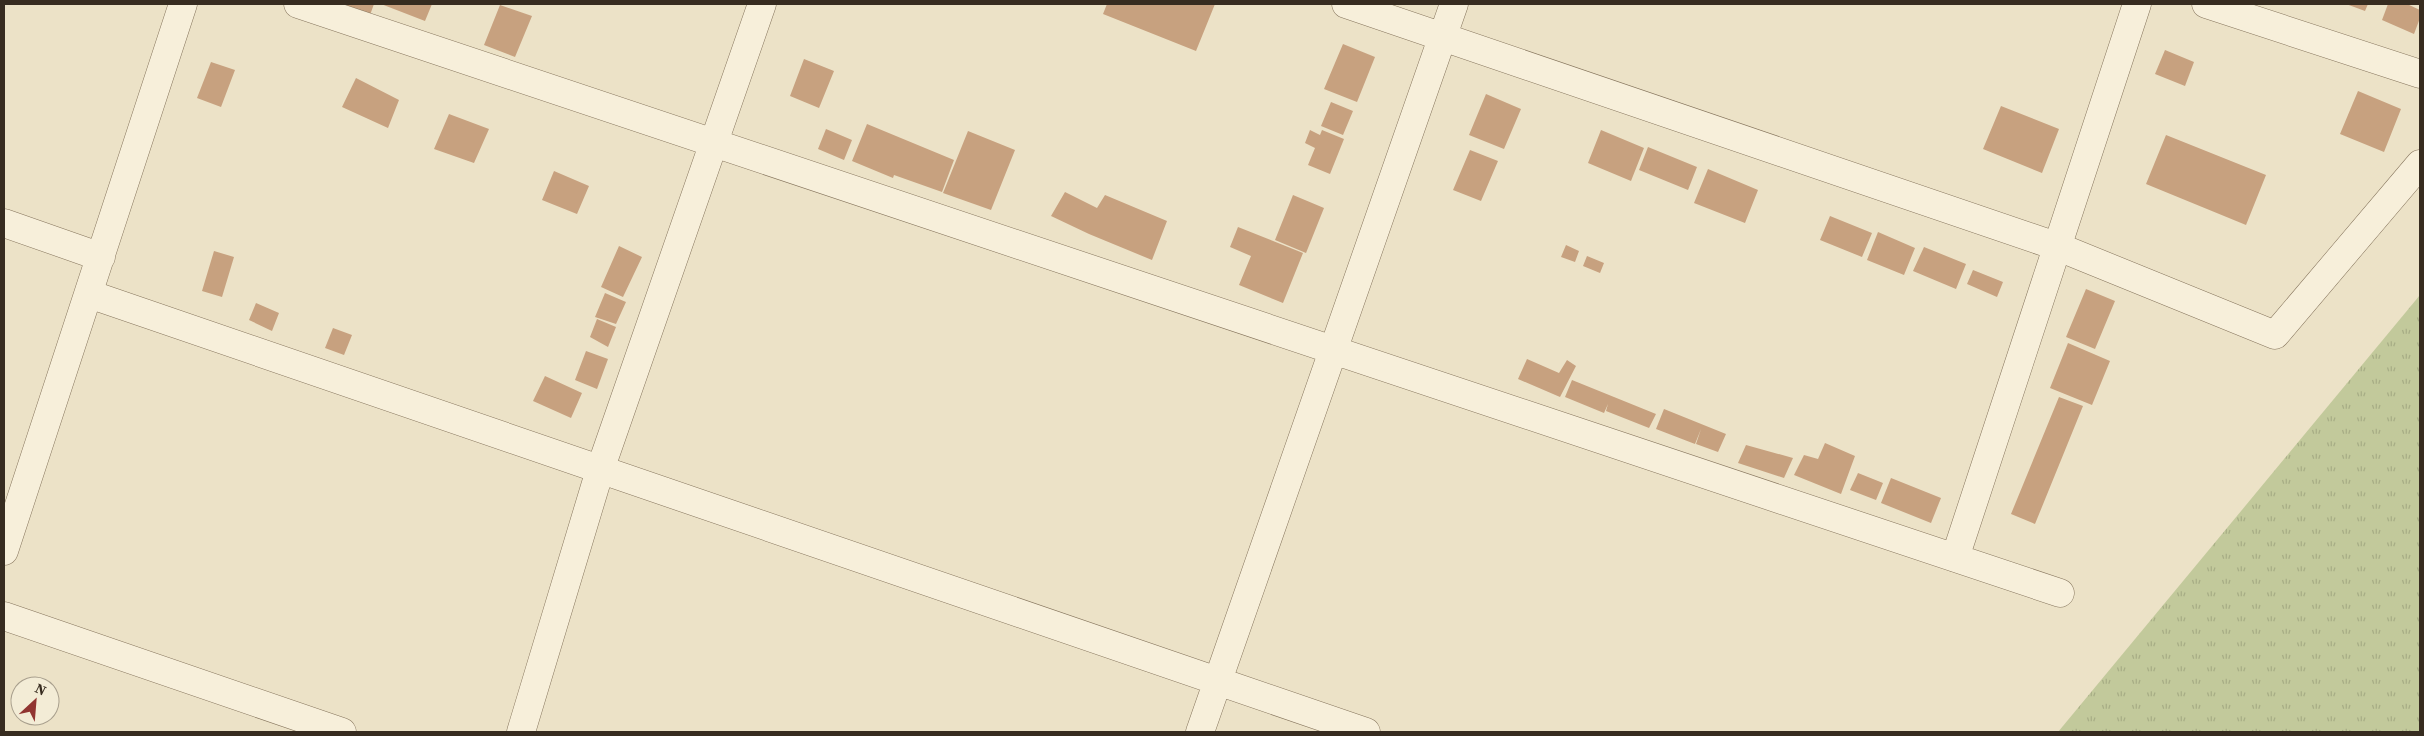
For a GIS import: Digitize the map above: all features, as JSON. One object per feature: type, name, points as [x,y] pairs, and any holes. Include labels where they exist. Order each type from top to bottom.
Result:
[{"type":"street","points":[[4,551],[183,4]]},
{"type":"street","points":[[298,4],[2060,593]]},
{"type":"street","points":[[521,732],[600,470],[762,4]]},
{"type":"street","points":[[1346,4],[2056,246],[2275,335],[2420,164]]},
{"type":"street","points":[[1200,732],[1454,4]]},
{"type":"street","points":[[1955,558],[2137,4]]},
{"type":"street","points":[[2206,4],[2420,74]]},
{"type":"street","points":[[4,223],[101,258]]},
{"type":"street","points":[[89,294],[1366,732]]},
{"type":"street","points":[[4,616],[342,732]]},
{"type":"green space","points":[[2420,295],[2420,732],[2058,732]]},
{"type":"building","points":[[342,4],[374,4],[370,15]]},
{"type":"building","points":[[381,4],[432,4],[425,21]]},
{"type":"building","points":[[1107,4],[1215,4],[1196,51],[1103,14]]},
{"type":"building","points":[[2346,4],[2368,4],[2365,11]]},
{"type":"building","points":[[2388,4],[2407,4],[2420,10],[2420,18],[2414,34],[2382,20]]},
{"type":"building","points":[[500,5],[532,16],[515,57],[484,45]]},
{"type":"building","points":[[1343,44],[1375,57],[1357,102],[1324,89]]},
{"type":"building","points":[[2165,50],[2194,62],[2185,86],[2155,74]]},
{"type":"building","points":[[804,59],[834,71],[819,108],[790,96]]},
{"type":"building","points":[[211,62],[235,70],[221,107],[197,98]]},
{"type":"building","points":[[356,78],[399,100],[388,128],[342,107]]},
{"type":"building","points":[[2358,91],[2401,109],[2384,152],[2340,134]]},
{"type":"building","points":[[1486,94],[1521,109],[1504,149],[1469,135]]},
{"type":"building","points":[[1331,102],[1353,111],[1343,135],[1321,126]]},
{"type":"building","points":[[2001,106],[2059,129],[2042,173],[1983,149]]},
{"type":"building","points":[[449,114],[489,129],[474,163],[434,149]]},
{"type":"building","points":[[867,124],[954,160],[942,192],[894,175],[893,178],[852,161]]},
{"type":"building","points":[[826,129],[852,140],[844,160],[818,149]]},
{"type":"building","points":[[1310,130],[1320,135],[1322,130],[1344,139],[1330,174],[1308,165],[1315,148],[1305,143]]},
{"type":"building","points":[[1601,130],[1644,148],[1631,181],[1588,163]]},
{"type":"building","points":[[968,131],[1015,150],[991,210],[943,193]]},
{"type":"building","points":[[2166,135],[2266,175],[2246,225],[2146,184]]},
{"type":"building","points":[[1648,147],[1697,167],[1688,190],[1639,170]]},
{"type":"building","points":[[1470,150],[1498,161],[1481,201],[1453,190]]},
{"type":"building","points":[[1708,169],[1758,190],[1745,223],[1694,203]]},
{"type":"building","points":[[554,171],[589,186],[577,214],[542,200]]},
{"type":"building","points":[[1065,192],[1097,208],[1105,195],[1167,221],[1152,260],[1051,216]]},
{"type":"building","points":[[1293,195],[1324,208],[1306,253],[1275,240]]},
{"type":"building","points":[[1830,216],[1872,233],[1862,257],[1820,240]]},
{"type":"building","points":[[1238,227],[1303,253],[1283,303],[1239,285],[1251,256],[1230,247]]},
{"type":"building","points":[[1878,232],[1915,248],[1904,275],[1867,260]]},
{"type":"building","points":[[1566,245],[1579,251],[1575,262],[1561,257]]},
{"type":"building","points":[[619,246],[642,257],[623,297],[601,287]]},
{"type":"building","points":[[1924,247],[1966,264],[1956,289],[1913,271]]},
{"type":"building","points":[[214,251],[234,257],[222,297],[202,291]]},
{"type":"building","points":[[1587,256],[1604,263],[1600,273],[1583,266]]},
{"type":"building","points":[[1973,270],[2003,282],[1997,297],[1967,284]]},
{"type":"building","points":[[2086,289],[2115,301],[2095,349],[2066,337]]},
{"type":"building","points":[[605,293],[626,302],[616,324],[595,317]]},
{"type":"building","points":[[256,303],[279,313],[272,331],[249,320]]},
{"type":"building","points":[[597,319],[616,327],[608,347],[590,337]]},
{"type":"building","points":[[333,328],[352,335],[344,355],[325,348]]},
{"type":"building","points":[[2068,343],[2110,361],[2092,405],[2050,388]]},
{"type":"building","points":[[586,351],[608,359],[597,389],[575,380]]},
{"type":"building","points":[[1527,359],[1559,373],[1567,360],[1576,366],[1560,397],[1518,379]]},
{"type":"building","points":[[545,376],[582,393],[571,418],[533,401]]},
{"type":"building","points":[[1572,380],[1656,414],[1649,428],[1606,411],[1608,404],[1604,413],[1565,397]]},
{"type":"building","points":[[2059,397],[2083,406],[2035,524],[2011,514]]},
{"type":"building","points":[[1664,409],[1726,434],[1718,452],[1696,444],[1701,429],[1695,444],[1656,429]]},
{"type":"building","points":[[1825,443],[1855,456],[1841,494],[1794,475],[1804,455],[1818,459]]},
{"type":"building","points":[[1746,445],[1793,458],[1784,478],[1738,463]]},
{"type":"building","points":[[1858,473],[1883,483],[1876,500],[1850,490]]},
{"type":"building","points":[[1891,478],[1941,498],[1931,523],[1881,503]]}]
